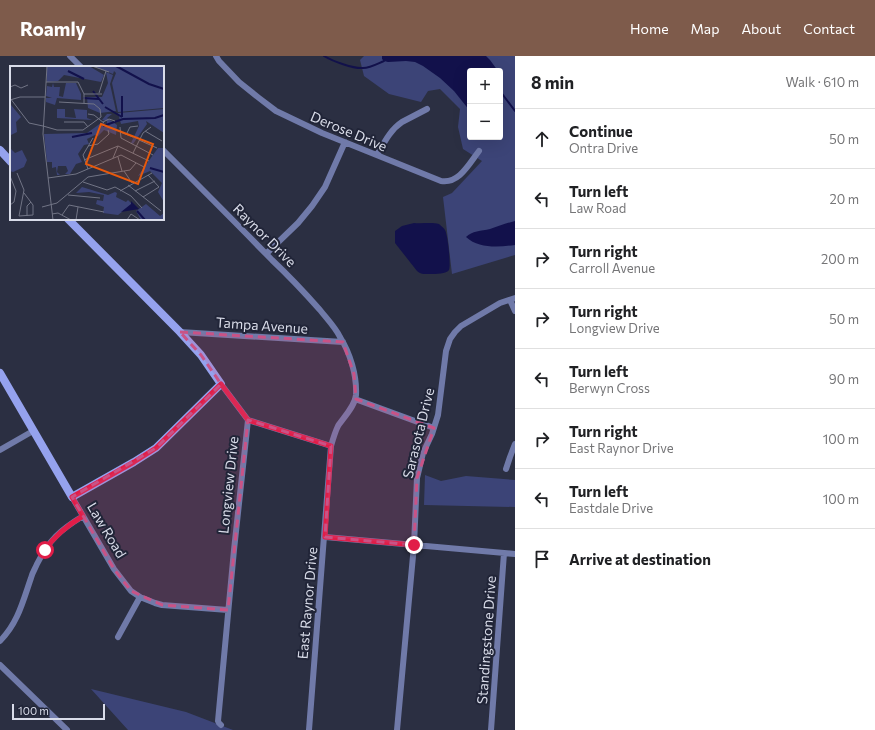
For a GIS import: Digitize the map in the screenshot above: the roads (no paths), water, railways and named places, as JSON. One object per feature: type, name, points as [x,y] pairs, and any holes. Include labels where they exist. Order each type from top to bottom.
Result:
[{"type":"street","points":[[70,56],[80,66]]},
{"type":"street","name":"Derose Drive","points":[[216,56],[239,82],[276,111],[307,127],[441,182],[457,178],[479,151]]},
{"type":"street","points":[[376,155],[387,137],[399,124],[427,109]]},
{"type":"street","points":[[266,254],[298,223],[312,206],[325,187],[345,142]]},
{"type":"street","points":[[0,150],[10,161]]},
{"type":"street","name":"Raynor Drive","points":[[164,151],[306,294],[330,322],[343,342]]},
{"type":"street","name":"Longview Drive","points":[[69,220],[201,355],[248,420],[218,721],[221,725]]},
{"type":"street","points":[[513,299],[515,311]]},
{"type":"street","name":"Sarasota Drive","points":[[397,730],[414,545],[418,478],[423,453],[434,428],[439,407],[446,351],[450,339],[455,332],[465,324],[500,303],[513,299]]},
{"type":"street","name":"Tampa Avenue","points":[[180,332],[343,342]]},
{"type":"street","points":[[343,342],[354,374],[356,387],[355,399],[434,428]]},
{"type":"street","name":"Law Road","points":[[0,374],[119,576],[131,591],[140,597],[162,605],[228,610]]},
{"type":"street","points":[[72,497],[156,448],[221,384]]},
{"type":"street","name":"East Raynor Drive","points":[[309,730],[331,446],[336,430],[355,399]]},
{"type":"street","points":[[248,420],[331,446]]},
{"type":"street","points":[[0,450],[33,431]]},
{"type":"street","points":[[506,469],[515,444]]},
{"type":"street","points":[[0,641],[11,628],[17,617],[31,577],[45,550],[58,533],[83,516]]},
{"type":"street","points":[[325,537],[515,554]]},
{"type":"street","name":"Standingstone Drive","points":[[491,730],[504,553]]},
{"type":"street","points":[[118,637],[140,597]]},
{"type":"street","points":[[0,665],[67,730]]},
{"type":"waterway","points":[[324,56],[343,64],[359,68],[371,67],[384,60]]},
{"type":"waterway","points":[[503,95],[515,111]]}]
